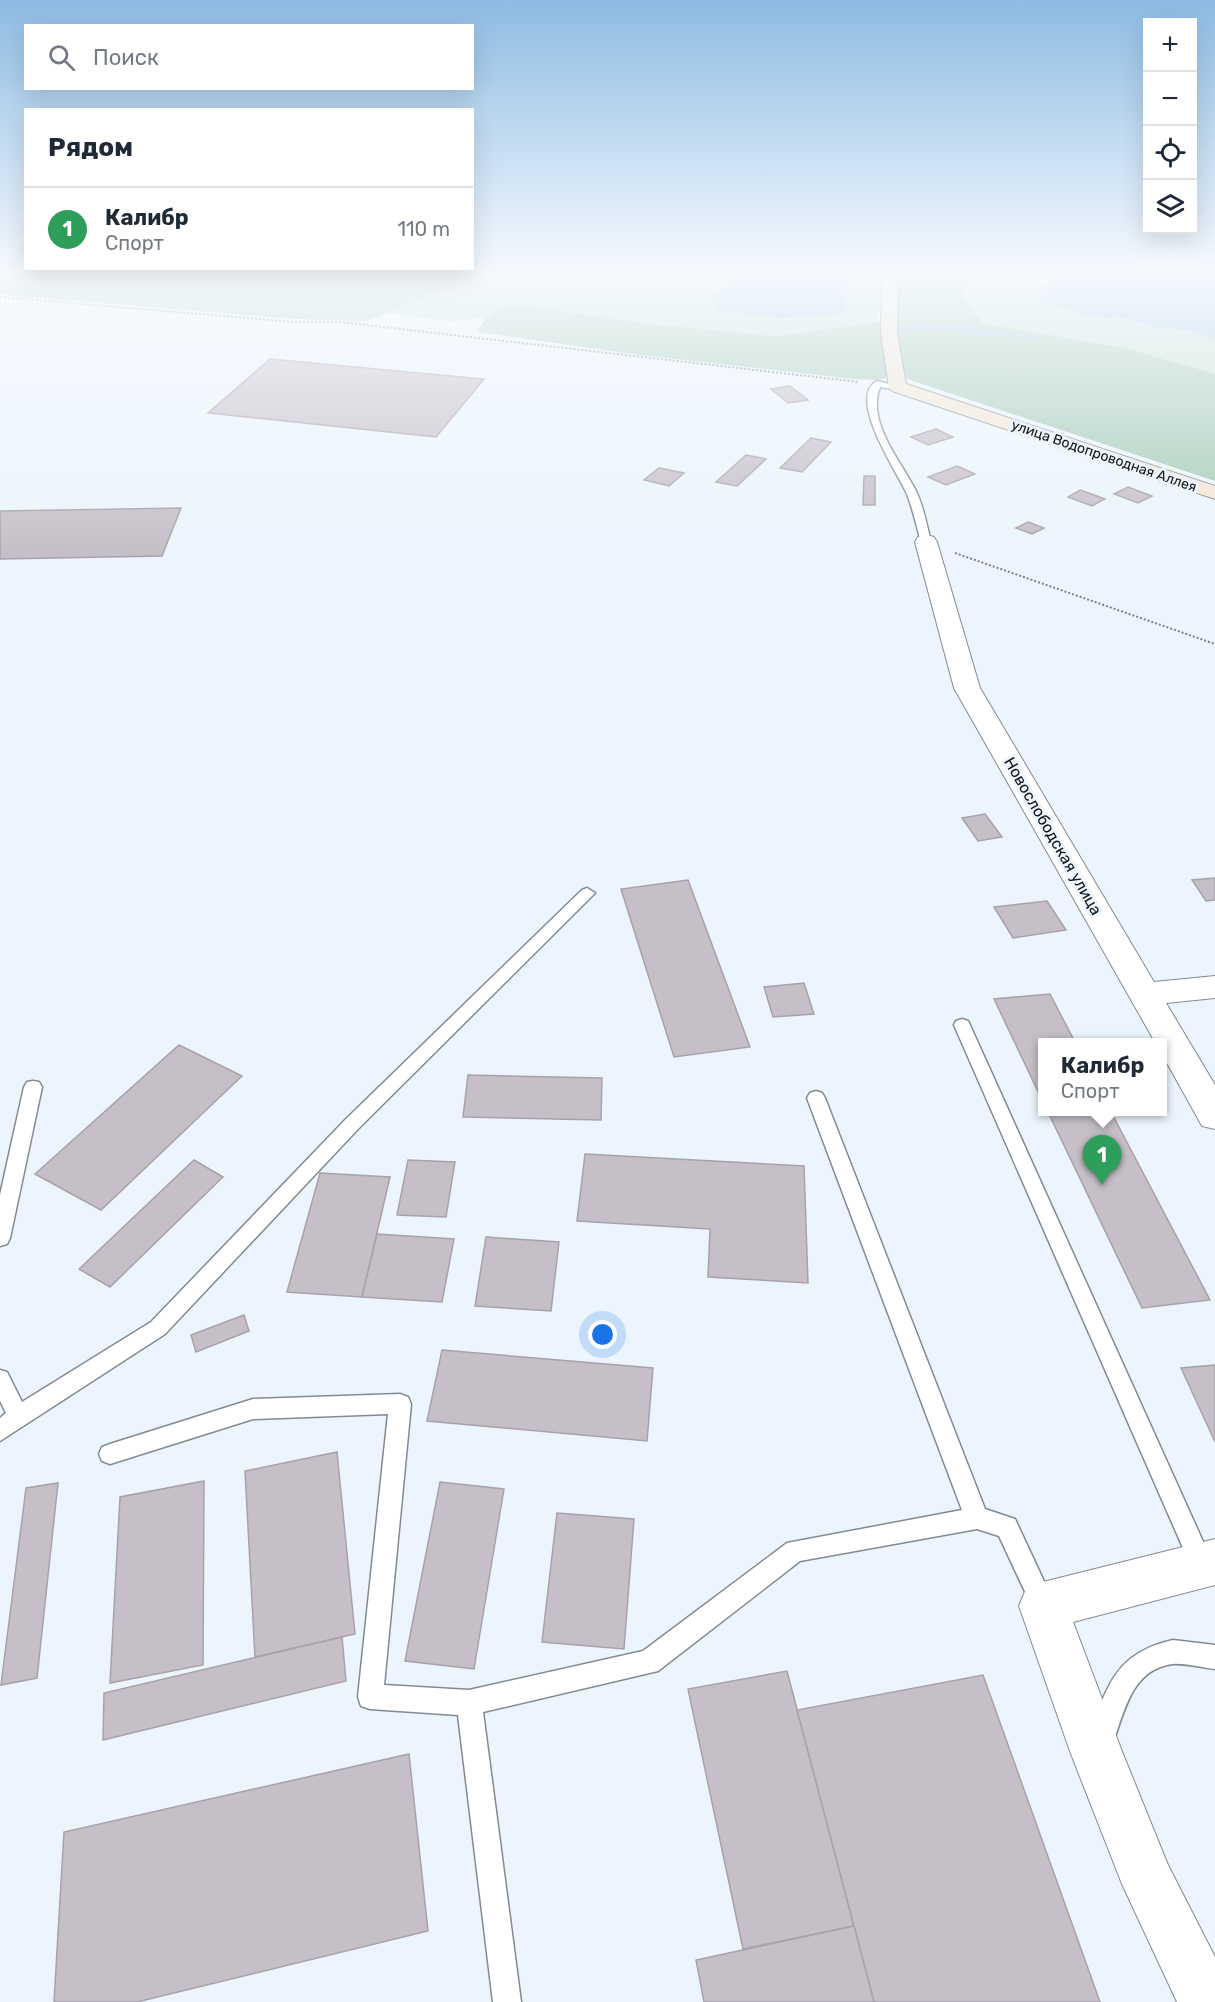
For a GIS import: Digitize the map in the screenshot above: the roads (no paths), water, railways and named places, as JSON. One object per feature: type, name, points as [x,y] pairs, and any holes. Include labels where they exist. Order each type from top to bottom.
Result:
[{"type":"street","points":[[895,365],[898,387]]},
{"type":"street","name":"улица Водопроводная Аллея","points":[[898,387],[1215,493]]},
{"type":"street","name":"Новослободская улица","points":[[926,542],[967,688],[1215,1116]]},
{"type":"street","points":[[1144,994],[1215,987]]},
{"type":"street","points":[[1207,2002],[1149,1884],[1097,1754],[1043,1606],[1209,1564]]},
{"type":"lane","points":[[898,387],[877,384],[871,398],[880,436],[912,494],[926,542]]},
{"type":"lane","points":[[0,1431],[18,1416],[158,1329],[352,1124],[587,892]]},
{"type":"lane","points":[[962,1024],[1209,1564]]},
{"type":"lane","points":[[0,1238],[33,1087]]},
{"type":"lane","points":[[816,1098],[977,1518]]},
{"type":"lane","points":[[0,1379],[18,1416]]},
{"type":"lane","points":[[110,1454],[254,1409],[400,1404],[370,1697],[469,1702],[649,1662],[795,1551],[977,1518],[1007,1527],[1043,1606]]},
{"type":"lane","points":[[1097,1754],[1117,1692],[1142,1662],[1173,1652],[1215,1658]]},
{"type":"lane","points":[[469,1702],[507,2002]]},
{"type":"place","name":"Калибр","points":[[1102,1185]]}]
